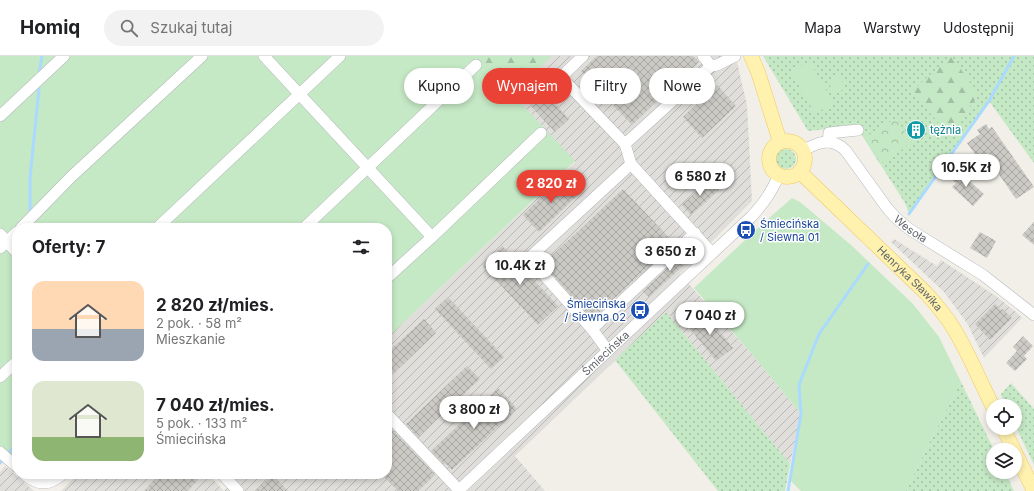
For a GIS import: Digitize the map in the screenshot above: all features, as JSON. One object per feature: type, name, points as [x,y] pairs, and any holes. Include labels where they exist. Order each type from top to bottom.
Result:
[{"type":"main road","points":[[751,56],[758,72],[780,142]]},
{"type":"main road","points":[[790,141],[800,146],[803,150],[805,161],[803,168],[797,174],[790,177],[782,177],[771,168],[769,159],[770,153],[772,148],[780,142],[790,141]]},
{"type":"main road","name":"Henryka Sławika","points":[[800,172],[926,293],[939,308],[963,346],[989,399]]},
{"type":"main road","points":[[1022,467],[1034,491]]},
{"type":"street","points":[[0,116],[64,56]]},
{"type":"street","points":[[25,223],[72,176],[202,56]]},
{"type":"street","points":[[264,56],[432,237]]},
{"type":"street","points":[[162,223],[340,56]]},
{"type":"street","points":[[583,56],[561,77],[625,144],[631,164],[712,253]]},
{"type":"street","points":[[703,56],[711,66]]},
{"type":"street","points":[[625,144],[711,66],[735,56]]},
{"type":"street","points":[[309,223],[476,65]]},
{"type":"street","points":[[803,150],[819,143],[828,142],[829,133],[858,130]]},
{"type":"street","points":[[392,273],[541,133]]},
{"type":"street","name":"Wesoła","points":[[828,142],[838,144],[846,151],[887,208],[909,229],[982,275],[1034,315]]},
{"type":"street","points":[[608,351],[592,329],[529,258],[631,164]]},
{"type":"street","name":"Śmiecińska","points":[[459,491],[763,204],[774,187],[779,175]]},
{"type":"street","points":[[592,329],[694,233]]},
{"type":"street","points":[[12,235],[2,241],[12,249]]},
{"type":"street","points":[[0,377],[12,366]]},
{"type":"street","points":[[392,419],[459,491]]},
{"type":"street","points":[[0,452],[12,463]]},
{"type":"street","points":[[29,479],[44,491]]},
{"type":"street","points":[[31,479],[42,484],[57,479]]},
{"type":"street","points":[[227,479],[238,491]]},
{"type":"shaded area","points":[[477,56],[733,56],[737,62],[747,105],[752,201],[680,274],[756,359],[801,414],[790,464],[666,312],[515,456],[545,491],[224,491],[237,479],[392,479],[392,333],[575,162],[521,104],[572,104],[572,68],[488,68]]},
{"type":"shaded area","points":[[894,239],[937,266],[941,260],[996,296],[1022,318],[984,358],[967,323],[944,292],[891,242]]},
{"type":"shaded area","points":[[5,466],[12,472],[12,479],[20,479],[34,491],[0,491],[0,472]]},
{"type":"shaded area","points":[[73,479],[213,479],[224,491],[61,491]]},
{"type":"green space","points":[[0,56],[477,56],[488,68],[482,68],[482,104],[522,104],[575,161],[392,333],[392,223],[12,223],[12,463],[0,452]]},
{"type":"green space","points":[[477,56],[552,56],[539,68],[488,68]]},
{"type":"green space","points":[[763,56],[1034,56],[1034,163],[989,101],[909,214],[905,203],[856,126],[808,131]]},
{"type":"green space","points":[[951,56],[979,94],[949,135],[912,91]]},
{"type":"green space","points":[[809,61],[834,103],[815,114],[791,72]]},
{"type":"green space","points":[[839,75],[846,88],[835,94],[828,82]]},
{"type":"green space","points":[[896,118],[912,143],[880,164],[864,138]]},
{"type":"green space","points":[[786,149],[793,152],[796,159],[793,166],[786,169],[779,166],[776,159],[779,152]]},
{"type":"green space","points":[[792,198],[800,202],[851,245],[913,304],[939,337],[961,382],[906,491],[801,491],[790,480],[801,414],[756,359],[694,288]]},
{"type":"green space","points":[[666,312],[790,464],[785,491],[718,491],[615,360]]},
{"type":"green space","points":[[961,382],[991,443],[986,443],[986,479],[1008,479],[1014,491],[906,491]]},
{"type":"green space","points":[[1011,383],[1034,409],[1034,465],[1020,435],[1022,435],[1022,399],[1003,399],[1001,394]]},
{"type":"building","points":[[597,56],[693,56],[699,62],[693,68],[649,68],[649,104],[654,104],[632,125],[612,104],[641,104],[641,68],[584,68]]},
{"type":"building","points":[[717,85],[736,106],[702,138],[683,117],[697,104],[715,104],[715,87]]},
{"type":"building","points":[[529,104],[555,104],[569,119],[555,132]]},
{"type":"building","points":[[986,124],[989,129],[992,127],[1034,187],[1016,199],[987,157],[980,161],[967,143],[980,134],[977,130]]},
{"type":"building","points":[[957,170],[984,194],[973,206],[952,187],[956,183],[950,178]]},
{"type":"building","points":[[562,177],[579,194],[539,232],[523,215]]},
{"type":"building","points":[[709,180],[719,190],[691,215],[682,205]]},
{"type":"building","points":[[623,189],[674,243],[592,319],[543,264]]},
{"type":"building","points":[[1034,222],[1034,245],[1022,235]]},
{"type":"building","points":[[980,232],[996,241],[987,258],[970,248]]},
{"type":"building","points":[[502,246],[558,306],[538,325],[482,265]]},
{"type":"building","points":[[691,246],[696,254],[649,297],[643,291]]},
{"type":"building","points":[[448,297],[504,357],[491,369],[435,309]]},
{"type":"building","points":[[995,304],[1001,310],[1003,309],[1012,318],[990,340],[975,324]]},
{"type":"building","points":[[704,312],[733,348],[716,361],[687,325]]},
{"type":"building","points":[[424,319],[436,333],[392,375],[392,348]]},
{"type":"building","points":[[1023,336],[1033,346],[1024,356],[1027,359],[1015,371],[1006,363],[1017,351],[1013,347]]},
{"type":"building","points":[[467,366],[480,379],[418,437],[406,424]]},
{"type":"building","points":[[498,388],[517,409],[452,470],[431,451]]},
{"type":"building","points":[[392,429],[435,475],[418,491],[398,491],[386,479],[392,479]]},
{"type":"building","points":[[155,479],[199,479],[188,491],[144,491]]},
{"type":"building","points":[[268,479],[277,479],[288,491],[255,491]]},
{"type":"waterway","points":[[39,74],[42,56]]},
{"type":"waterway","points":[[909,214],[989,101],[1014,56]]},
{"type":"waterway","points":[[30,211],[30,178],[39,89]]},
{"type":"waterway","points":[[788,491],[801,414],[799,385],[819,334],[868,264]]},
{"type":"waterway","points":[[9,453],[12,449]]},
{"type":"place","name":"tężnia","points":[[916,130]]},
{"type":"place","name":"Śmiecińska / Siewna 01","points":[[746,230]]},
{"type":"place","name":"Śmiecińska / Siewna 02","points":[[640,310]]}]
